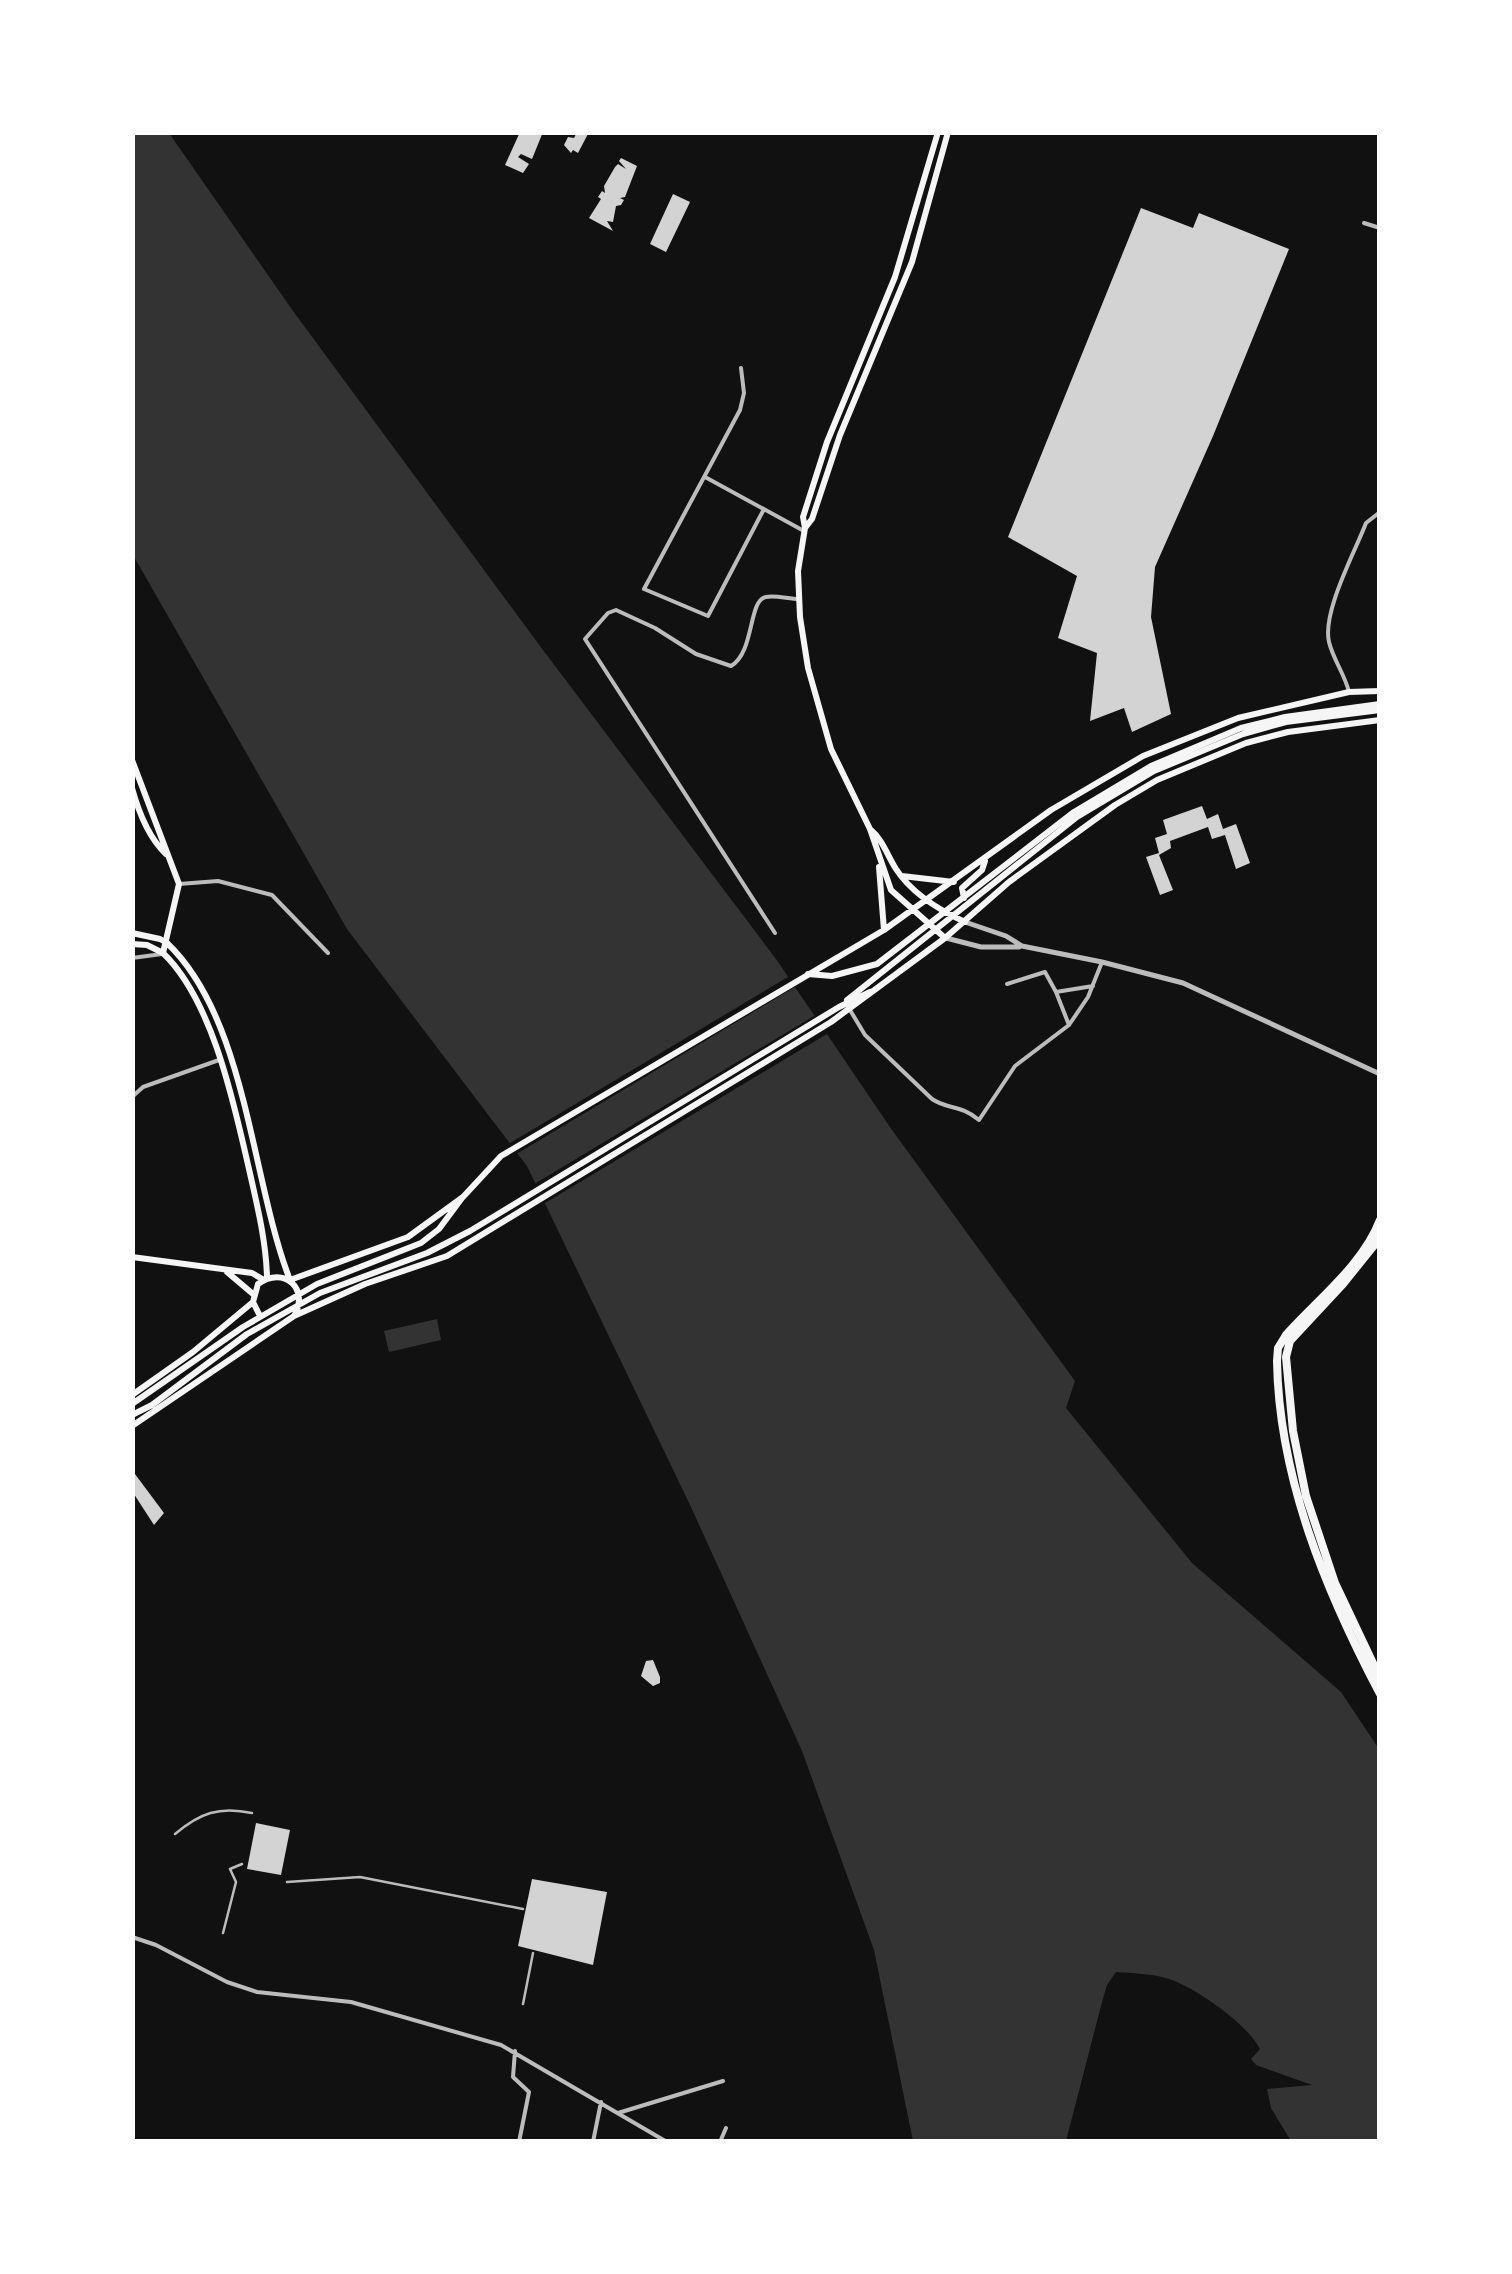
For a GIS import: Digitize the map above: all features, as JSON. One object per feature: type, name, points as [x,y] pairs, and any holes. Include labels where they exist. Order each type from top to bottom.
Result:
[{"type":"highway","points":[[1380,1220],[1352,1262],[1286,1335],[1278,1348],[1277,1369],[1288,1454],[1300,1501],[1334,1600],[1380,1694]]},
{"type":"highway","points":[[1380,1238],[1290,1341],[1286,1358],[1297,1455],[1310,1512],[1335,1583],[1380,1678]]},
{"type":"main road","points":[[938,132],[895,277],[827,442],[803,516],[805,530],[798,571],[808,668],[836,762],[870,829],[890,890],[945,938]]},
{"type":"main road","points":[[805,530],[912,262],[948,132]]},
{"type":"main road","points":[[132,1404],[243,1327],[317,1284],[421,1243],[439,1229],[462,1197],[501,1156],[914,912],[1050,810],[1170,743],[1238,718],[1350,692],[1380,691]]},
{"type":"main road","points":[[804,976],[832,976],[877,964],[1074,812],[1152,766],[1242,728],[1285,716],[1380,707]]},
{"type":"main road","points":[[830,1019],[864,984],[1077,818],[1154,771],[1243,734],[1286,722],[1380,707]]},
{"type":"main road","points":[[132,1426],[294,1316],[365,1284],[440,1260],[518,1208],[850,1010],[965,922],[1008,882],[1115,805],[1195,762],[1288,732],[1380,720]]},
{"type":"main road","points":[[132,760],[136,794],[179,884],[164,954]]},
{"type":"main road","points":[[870,829],[901,875],[928,900],[965,922]]},
{"type":"main road","points":[[877,855],[884,930]]},
{"type":"main road","points":[[985,860],[982,870],[961,889],[970,905],[987,902]]},
{"type":"main road","points":[[901,875],[955,882]]},
{"type":"main road","points":[[132,933],[167,943],[196,982],[232,1059],[276,1245],[300,1296],[294,1316]]},
{"type":"main road","points":[[132,944],[147,945],[164,954],[182,974],[221,1060],[266,1248],[266,1278],[253,1298],[193,1352],[132,1395]]},
{"type":"main road","points":[[839,1007],[884,984]]},
{"type":"main road","points":[[132,1257],[290,1280],[400,1241],[462,1197]]},
{"type":"main road","points":[[132,1415],[152,1405],[247,1334],[320,1293],[427,1253],[518,1208]]},
{"type":"main road","points":[[226,1271],[253,1298],[260,1317],[284,1322]]},
{"type":"street","points":[[1364,223],[1380,228]]},
{"type":"street","points":[[741,368],[742,402],[644,589],[696,614],[710,615],[764,510]]},
{"type":"street","points":[[706,477],[805,530]]},
{"type":"street","points":[[1350,692],[1330,645],[1328,623],[1366,523],[1380,512]]},
{"type":"street","points":[[775,934],[693,802],[584,642],[608,612],[616,610],[655,628],[702,658],[731,666],[742,656],[754,608],[760,599],[765,596],[799,600]]},
{"type":"street","points":[[179,884],[218,881],[272,895],[328,953]]},
{"type":"street","points":[[965,922],[987,928],[1022,946]]},
{"type":"street","points":[[945,938],[981,947],[1022,946],[1182,983],[1380,1074]]},
{"type":"street","points":[[132,958],[164,954]]},
{"type":"street","points":[[850,1010],[866,1035],[932,1099],[965,1109],[979,1120],[1015,1066],[1069,1026],[1102,962]]},
{"type":"street","points":[[1007,984],[1045,972],[1069,1026]]},
{"type":"street","points":[[1056,992],[1093,986]]},
{"type":"street","points":[[132,1096],[143,1087],[221,1060]]},
{"type":"street","points":[[132,1937],[156,1945],[227,1982],[258,1992],[350,2002],[515,2051],[667,2142]]},
{"type":"street","points":[[515,2051],[514,2077],[529,2092],[519,2142]]},
{"type":"street","points":[[618,2113],[723,2081]]},
{"type":"street","points":[[593,2142],[601,2102]]},
{"type":"street","points":[[720,2142],[726,2128]]},
{"type":"lane","points":[[175,1834],[204,1813],[252,1813]]},
{"type":"lane","points":[[223,1933],[238,1876],[230,1870],[242,1864]]},
{"type":"lane","points":[[287,1882],[360,1877],[522,1910]]},
{"type":"lane","points":[[523,2004],[533,1953]]},
{"type":"shaded area","points":[[132,133],[169,133],[293,311],[776,959],[892,1130],[1075,1381],[1066,1408],[1192,1563],[1341,1692],[1379,1749],[1379,2141],[1291,2141],[1271,2108],[1267,2089],[1312,2085],[1256,2065],[1251,2059],[1260,2049],[1253,2039],[1196,1992],[1166,1978],[1116,1972],[1107,1985],[1066,2141],[913,2141],[874,1950],[802,1751],[691,1507],[527,1166],[347,929],[133,555]]},
{"type":"shaded area","points":[[437,1319],[441,1340],[389,1352],[384,1331]]},
{"type":"pier","points":[[793,974],[800,984],[513,1156],[505,1146]]},
{"type":"pier","points":[[819,1013],[832,1031],[540,1206],[531,1186]]},
{"type":"building","points":[[520,132],[543,132],[532,159],[521,154],[518,157],[529,164],[523,173],[505,165]]},
{"type":"building","points":[[577,132],[589,132],[578,153],[571,153],[564,145]]},
{"type":"building","points":[[621,158],[637,166],[625,197],[620,198],[624,200],[616,206],[613,222],[607,221],[613,231],[589,218],[615,167],[618,164],[626,169],[619,161]]},
{"type":"building","points":[[673,194],[690,202],[666,252],[650,244]]},
{"type":"building","points":[[1141,208],[1193,228],[1199,213],[1289,249],[1155,567],[1151,617],[1171,714],[1132,732],[1124,708],[1090,721],[1097,653],[1058,638],[1077,576],[1008,537]]},
{"type":"building","points":[[1202,806],[1207,819],[1218,814],[1223,829],[1236,824],[1250,863],[1236,869],[1225,835],[1212,839],[1208,827],[1170,841],[1171,848],[1159,855],[1173,890],[1160,895],[1146,857],[1159,853],[1155,838],[1167,834],[1163,820]]},
{"type":"building","points":[[132,1470],[164,1513],[154,1525],[132,1491]]},
{"type":"building","points":[[653,1660],[660,1683],[653,1686],[641,1676],[646,1661]]},
{"type":"building","points":[[256,1823],[290,1830],[281,1875],[247,1869]]},
{"type":"building","points":[[532,1879],[607,1892],[593,1965],[518,1946]]}]
